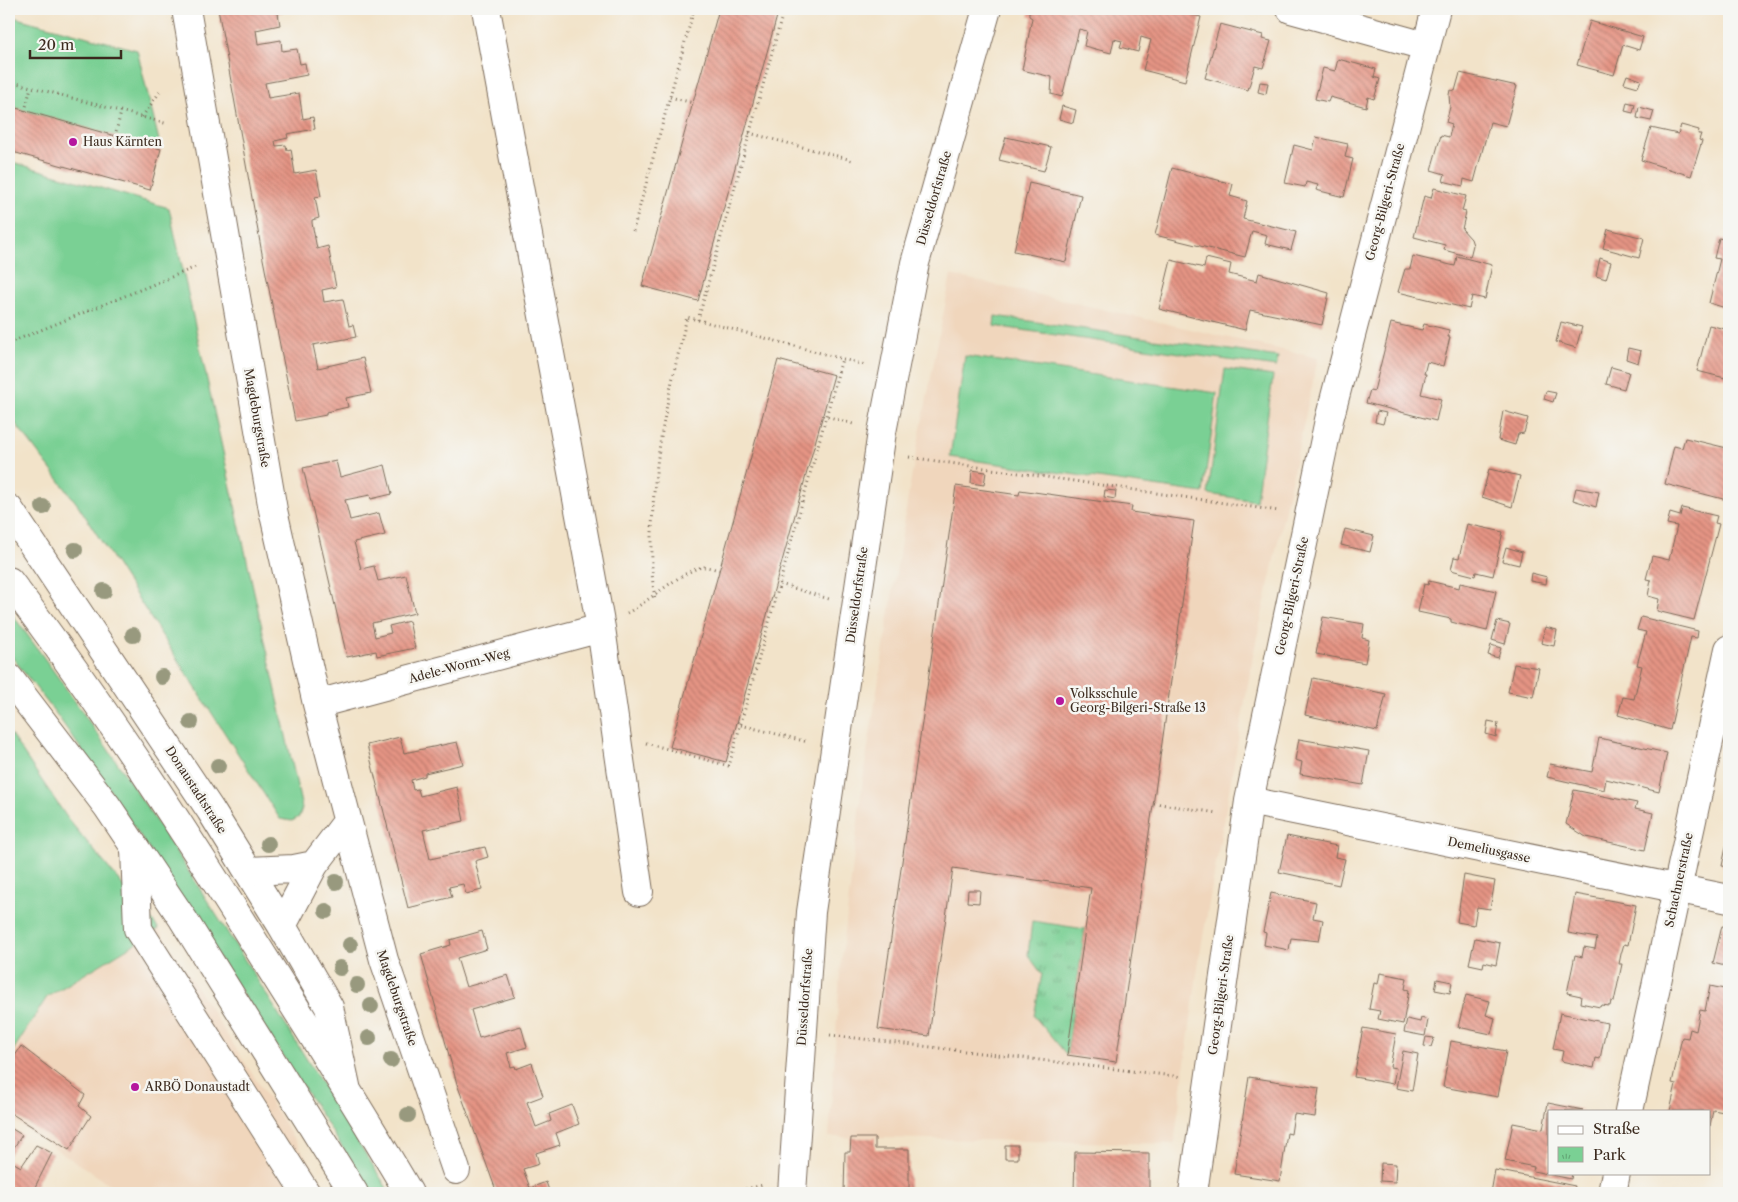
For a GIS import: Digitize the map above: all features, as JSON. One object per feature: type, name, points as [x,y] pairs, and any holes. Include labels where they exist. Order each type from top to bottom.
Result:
[{"type":"street","name":"Magdeburgstraße","points":[[186,9],[273,510],[317,704],[346,823],[384,960],[456,1170]]},
{"type":"street","points":[[486,9],[600,624],[639,892]]},
{"type":"street","name":"Düsseldorfstraße","points":[[782,1188],[811,912],[882,432],[915,264],[987,9]]},
{"type":"street","points":[[1291,9],[1425,46]]},
{"type":"street","name":"Georg-Bilgeri-Straße","points":[[1193,1193],[1238,808],[1328,420],[1436,9]]},
{"type":"street","name":"Donaustadtstraße","points":[[9,510],[211,811],[330,1007],[347,1088]]},
{"type":"street","name":"Donaustadtstraße","points":[[9,581],[56,644],[192,843],[347,1088],[409,1193]]},
{"type":"street","name":"Adele-Worm-Weg","points":[[317,704],[600,624]]},
{"type":"street","name":"Schachnerstraße","points":[[1629,1110],[1729,649]]},
{"type":"street","points":[[9,678],[107,806],[188,927],[354,1193]]},
{"type":"street","name":"Demeliusgasse","points":[[1238,808],[1729,899]]},
{"type":"street","points":[[282,926],[314,865],[346,823]]},
{"type":"street","points":[[135,848],[138,929],[306,1193]]},
{"type":"street","points":[[248,872],[294,869],[314,865]]},
{"type":"street","points":[[1612,1193],[1616,1174]]},
{"type":"path","points":[[633,231],[694,9]]},
{"type":"path","points":[[698,320],[732,185],[750,133],[754,109],[776,30],[784,9]]},
{"type":"path","points":[[9,81],[168,124]]},
{"type":"path","points":[[25,111],[31,87]]},
{"type":"path","points":[[142,117],[162,89]]},
{"type":"path","points":[[670,97],[693,103]]},
{"type":"path","points":[[115,136],[121,112]]},
{"type":"path","points":[[750,133],[852,160]]},
{"type":"path","points":[[709,261],[713,263]]},
{"type":"path","points":[[9,343],[196,267]]},
{"type":"path","points":[[655,597],[652,581],[652,507],[661,427],[687,316],[870,366]]},
{"type":"path","points":[[616,734],[729,766],[761,645],[780,584],[782,568],[842,359]]},
{"type":"path","points":[[825,415],[860,426]]},
{"type":"path","points":[[909,456],[1287,512]]},
{"type":"path","points":[[600,624],[626,614],[655,597],[679,577],[689,572],[705,567],[720,570]]},
{"type":"path","points":[[780,584],[831,599]]},
{"type":"path","points":[[737,722],[741,725],[817,745]]},
{"type":"path","points":[[1154,803],[1238,808]]},
{"type":"path","points":[[836,1036],[1185,1077]]},
{"type":"path","points":[[726,1193],[782,1188]]},
{"type":"shaded area","name":"Volksschule Georg-Bilgeri-Straße 13","points":[[951,275],[1318,358],[1253,656],[1199,959],[1174,1144],[829,1137],[840,974],[863,778],[911,479]]},
{"type":"shaded area","name":"ARBÖ Donaustadt","points":[[159,929],[329,1193],[123,1193],[9,1118],[9,1056],[47,997]]},
{"type":"green space","points":[[9,16],[137,50],[161,149],[9,106]]},
{"type":"green space","points":[[9,161],[169,208],[302,808],[299,817],[292,821],[280,819],[78,505],[9,415]]},
{"type":"green space","points":[[995,316],[1278,357],[1276,367],[994,326]]},
{"type":"green space","points":[[965,356],[1217,393],[1203,493],[950,457]]},
{"type":"green space","points":[[1225,369],[1273,376],[1256,501],[1208,494]]},
{"type":"green space","points":[[9,610],[110,752],[206,898],[390,1193],[372,1193],[110,790],[57,715],[9,653]]},
{"type":"green space","points":[[9,732],[68,819],[159,929],[47,997],[9,1057]]},
{"type":"green space","points":[[1032,921],[1085,929],[1067,1055],[1034,1016],[1042,974],[1028,955]]},
{"type":"building","points":[[218,9],[295,9],[278,13],[280,25],[256,30],[258,44],[281,40],[282,51],[297,49],[300,64],[305,63],[307,75],[265,83],[268,98],[299,93],[303,119],[313,117],[315,129],[287,134],[288,138],[275,141],[276,146],[286,145],[287,150],[291,149],[295,174],[316,170],[321,196],[315,197],[319,218],[312,220],[312,223],[317,249],[328,246],[336,287],[322,290],[324,302],[343,299],[349,326],[353,325],[356,337],[313,345],[318,368],[363,358],[371,393],[346,398],[348,407],[326,412],[326,415],[295,421],[263,259]]},
{"type":"building","points":[[719,9],[779,9],[698,301],[642,286]]},
{"type":"building","points":[[1029,9],[1152,9],[1159,11],[1160,9],[1169,9],[1201,17],[1185,81],[1143,70],[1151,40],[1141,37],[1138,52],[1120,47],[1122,41],[1114,39],[1111,53],[1084,46],[1087,31],[1079,29],[1062,97],[1051,94],[1052,77],[1022,70],[1032,18],[1029,16]]},
{"type":"building","points":[[1590,21],[1643,37],[1639,50],[1623,45],[1614,75],[1577,65]]},
{"type":"building","points":[[1220,24],[1263,35],[1262,39],[1271,41],[1263,68],[1255,66],[1248,90],[1205,78]]},
{"type":"building","points":[[1338,59],[1376,69],[1374,77],[1380,79],[1374,99],[1368,97],[1366,107],[1330,97],[1328,102],[1315,99],[1323,68],[1335,71]]},
{"type":"building","points":[[1460,73],[1517,86],[1506,126],[1490,122],[1474,182],[1464,179],[1463,186],[1443,181],[1445,174],[1431,170],[1441,135],[1449,137],[1452,124],[1446,122],[1450,107],[1449,95],[1450,90],[1455,91]]},
{"type":"building","points":[[1627,75],[1641,80],[1638,87],[1624,83]]},
{"type":"building","points":[[1260,82],[1268,83],[1266,94],[1258,92]]},
{"type":"building","points":[[1627,102],[1635,104],[1633,113],[1625,111]]},
{"type":"building","name":"Haus Kärnten","points":[[9,106],[161,149],[150,190],[9,151]]},
{"type":"building","points":[[1062,106],[1076,110],[1073,123],[1059,119]]},
{"type":"building","points":[[1639,107],[1654,111],[1651,121],[1637,118]]},
{"type":"building","points":[[1681,125],[1699,130],[1698,134],[1701,134],[1699,140],[1702,141],[1691,176],[1641,160],[1651,128],[1678,134]]},
{"type":"building","points":[[1006,137],[1051,147],[1044,171],[999,160]]},
{"type":"building","points":[[1316,137],[1348,144],[1345,157],[1353,159],[1344,197],[1316,190],[1318,185],[1306,182],[1305,187],[1285,183],[1294,145],[1313,150]]},
{"type":"building","points":[[1172,168],[1233,184],[1230,196],[1247,201],[1243,219],[1296,232],[1291,250],[1265,244],[1267,235],[1252,231],[1245,257],[1155,235]]},
{"type":"building","points":[[1029,183],[1081,195],[1066,262],[1014,251]]},
{"type":"building","points":[[1434,188],[1466,196],[1462,211],[1466,212],[1462,229],[1471,239],[1473,245],[1470,257],[1444,250],[1445,245],[1414,237],[1424,196],[1431,198]]},
{"type":"building","points":[[1608,229],[1644,238],[1639,258],[1603,248]]},
{"type":"building","points":[[1719,238],[1729,241],[1729,309],[1709,303],[1720,259],[1714,258]]},
{"type":"building","points":[[1413,256],[1455,266],[1457,256],[1492,265],[1485,299],[1472,296],[1469,309],[1398,292],[1405,269],[1410,269]]},
{"type":"building","points":[[1206,258],[1231,264],[1229,274],[1257,281],[1259,273],[1329,293],[1322,325],[1250,310],[1245,330],[1159,309],[1171,260],[1204,268]]},
{"type":"building","points":[[1600,258],[1611,262],[1606,279],[1596,276]]},
{"type":"building","points":[[1561,322],[1582,327],[1576,348],[1556,342]]},
{"type":"building","points":[[1391,323],[1422,330],[1424,324],[1449,330],[1448,337],[1450,337],[1443,366],[1427,362],[1421,394],[1441,399],[1436,421],[1366,403],[1370,390],[1374,391]]},
{"type":"building","points":[[1709,325],[1729,330],[1729,379],[1697,371]]},
{"type":"building","points":[[1628,348],[1641,351],[1638,363],[1626,359]]},
{"type":"building","points":[[778,360],[834,375],[726,762],[670,747]]},
{"type":"building","points":[[1611,367],[1629,372],[1624,389],[1606,384]]},
{"type":"building","points":[[1546,391],[1556,393],[1553,402],[1544,399]]},
{"type":"building","points":[[1377,411],[1386,413],[1383,424],[1375,422]]},
{"type":"building","points":[[1503,411],[1528,418],[1524,433],[1518,434],[1515,445],[1498,440]]},
{"type":"building","points":[[1685,438],[1727,448],[1725,459],[1729,460],[1729,491],[1727,500],[1665,484],[1674,446],[1682,448]]},
{"type":"building","points":[[336,461],[340,477],[385,465],[392,494],[371,499],[370,495],[345,500],[350,520],[379,513],[385,535],[354,542],[361,569],[374,566],[378,581],[406,575],[415,613],[372,623],[375,637],[391,633],[389,626],[409,621],[415,648],[377,656],[376,651],[347,657],[303,468]]},
{"type":"building","points":[[1489,469],[1520,476],[1512,507],[1482,497]]},
{"type":"building","points":[[972,470],[986,472],[984,485],[971,483]]},
{"type":"building","points":[[956,486],[1019,495],[1020,490],[1132,506],[1131,512],[1194,521],[1116,1062],[1067,1055],[1091,888],[953,868],[929,1036],[878,1029]]},
{"type":"building","points":[[1576,488],[1599,492],[1596,507],[1573,500]]},
{"type":"building","points":[[1105,490],[1116,491],[1115,499],[1104,497]]},
{"type":"building","points":[[1682,508],[1717,516],[1715,523],[1719,524],[1694,620],[1657,611],[1659,599],[1648,596],[1651,580],[1646,579],[1652,556],[1669,560],[1677,526],[1667,524],[1670,513],[1680,516]]},
{"type":"building","points":[[1467,524],[1503,532],[1493,576],[1476,572],[1475,576],[1451,570],[1454,557],[1459,558]]},
{"type":"building","points":[[1345,529],[1374,536],[1370,552],[1341,545]]},
{"type":"building","points":[[1506,547],[1522,552],[1519,565],[1502,561]]},
{"type":"building","points":[[1531,573],[1547,577],[1546,584],[1530,581]]},
{"type":"building","points":[[1429,581],[1459,588],[1460,583],[1496,591],[1487,631],[1451,622],[1451,619],[1418,612],[1424,584],[1428,585]]},
{"type":"building","points":[[1323,617],[1364,624],[1362,638],[1369,640],[1365,663],[1316,654]]},
{"type":"building","points":[[1641,617],[1698,631],[1697,638],[1691,637],[1670,730],[1618,715],[1623,697],[1634,699],[1642,666],[1637,665],[1646,632],[1637,630]]},
{"type":"building","points":[[1497,621],[1510,624],[1505,644],[1492,640]]},
{"type":"building","points":[[1545,627],[1557,630],[1554,646],[1541,643]]},
{"type":"building","points":[[1491,645],[1501,648],[1498,658],[1488,655]]},
{"type":"building","points":[[1514,664],[1539,668],[1533,697],[1508,692]]},
{"type":"building","points":[[1313,678],[1386,694],[1377,731],[1305,715]]},
{"type":"building","points":[[1488,721],[1498,723],[1496,737],[1486,734]]},
{"type":"building","points":[[400,737],[404,753],[457,742],[463,764],[425,773],[425,776],[411,780],[413,790],[418,789],[420,796],[457,787],[464,821],[423,830],[430,859],[485,847],[488,857],[475,861],[482,890],[466,894],[463,884],[449,887],[452,897],[408,908],[367,745]]},
{"type":"building","points":[[1599,738],[1667,753],[1659,792],[1606,779],[1604,790],[1547,777],[1550,764],[1592,772]]},
{"type":"building","points":[[1299,739],[1369,751],[1363,785],[1300,774],[1302,762],[1295,760]]},
{"type":"building","points":[[1574,790],[1637,803],[1635,809],[1653,813],[1645,850],[1586,837],[1566,824]]},
{"type":"building","points":[[1287,836],[1337,846],[1335,857],[1345,859],[1339,885],[1279,872]]},
{"type":"building","points":[[1729,838],[1729,867],[1722,866]]},
{"type":"building","points":[[1464,875],[1495,881],[1490,909],[1477,907],[1474,925],[1457,922]]},
{"type":"building","points":[[968,890],[980,890],[979,903],[967,902]]},
{"type":"building","points":[[1271,893],[1316,902],[1313,918],[1323,920],[1319,941],[1291,938],[1289,950],[1264,945],[1266,933],[1263,932]]},
{"type":"building","points":[[1575,894],[1636,905],[1628,945],[1624,944],[1621,954],[1619,964],[1622,964],[1614,1002],[1611,1001],[1610,1006],[1601,1005],[1600,1007],[1580,1003],[1581,996],[1567,993],[1575,955],[1582,957],[1584,947],[1595,949],[1597,938],[1568,933]]},
{"type":"building","points":[[1722,926],[1729,927],[1729,967],[1713,963]]},
{"type":"building","points":[[482,931],[487,949],[457,958],[466,987],[508,975],[515,997],[471,1010],[479,1038],[521,1026],[527,1047],[507,1053],[511,1067],[515,1066],[516,1069],[532,1063],[543,1096],[527,1102],[536,1127],[551,1121],[549,1114],[572,1105],[579,1124],[556,1133],[560,1145],[536,1153],[539,1164],[523,1169],[530,1188],[546,1182],[550,1193],[497,1193],[457,1084],[421,954],[451,945],[450,940]]},
{"type":"building","points":[[1475,938],[1500,943],[1496,965],[1484,962],[1483,967],[1469,964]]},
{"type":"building","points":[[1380,973],[1407,978],[1405,989],[1409,990],[1403,1024],[1378,1019],[1380,1011],[1369,1009],[1374,983],[1378,984]]},
{"type":"building","points":[[1437,979],[1452,982],[1450,993],[1435,990]]},
{"type":"building","points":[[1710,986],[1729,990],[1729,1113],[1713,1110],[1710,1126],[1710,1110],[1670,1110],[1676,1084],[1672,1083],[1682,1037],[1688,1038],[1690,1029],[1696,1031],[1700,1010],[1705,1011]]},
{"type":"building","points":[[1466,995],[1490,1001],[1486,1015],[1495,1018],[1491,1034],[1458,1027]]},
{"type":"building","points":[[1560,1013],[1607,1023],[1600,1059],[1596,1058],[1594,1068],[1561,1061],[1563,1051],[1553,1049]]},
{"type":"building","points":[[1421,1018],[1428,1020],[1425,1036],[1404,1032],[1407,1019],[1420,1022]]},
{"type":"building","points":[[1363,1028],[1396,1034],[1390,1067],[1396,1068],[1393,1084],[1354,1077]]},
{"type":"building","points":[[1426,1037],[1434,1038],[1431,1047],[1424,1046]]},
{"type":"building","points":[[1451,1041],[1506,1051],[1498,1097],[1443,1087]]},
{"type":"building","points":[[21,1046],[85,1095],[79,1106],[91,1116],[69,1150],[9,1112],[9,1066]]},
{"type":"building","points":[[1403,1051],[1418,1054],[1412,1091],[1396,1088]]},
{"type":"building","points":[[1249,1077],[1319,1088],[1315,1117],[1294,1114],[1291,1134],[1287,1133],[1280,1181],[1234,1174]]},
{"type":"building","points":[[1548,1103],[1583,1110],[1548,1110],[1548,1174],[1572,1174],[1571,1179],[1533,1171],[1534,1167],[1505,1161],[1513,1123],[1543,1129]]},
{"type":"building","points":[[9,1127],[22,1135],[9,1155]]},
{"type":"building","points":[[851,1138],[875,1138],[875,1149],[909,1149],[909,1193],[844,1193],[845,1152],[850,1152]]},
{"type":"building","points":[[36,1145],[52,1153],[32,1193],[14,1193],[9,1191],[11,1186],[9,1185],[9,1160],[21,1167]]},
{"type":"building","points":[[1005,1145],[1018,1145],[1018,1159],[1005,1159]]},
{"type":"building","points":[[1075,1152],[1149,1153],[1149,1193],[1074,1193]]},
{"type":"building","points":[[1381,1163],[1396,1164],[1395,1182],[1380,1181]]},
{"type":"building","points":[[1495,1170],[1575,1186],[1573,1193],[1491,1193]]},
{"type":"place","name":"Haus Kärnten","points":[[73,142]]},
{"type":"place","name":"Volksschule Georg-Bilgeri-Straße 13","points":[[1060,701]]},
{"type":"place","name":"ARBÖ Donaustadt","points":[[135,1087]]}]
